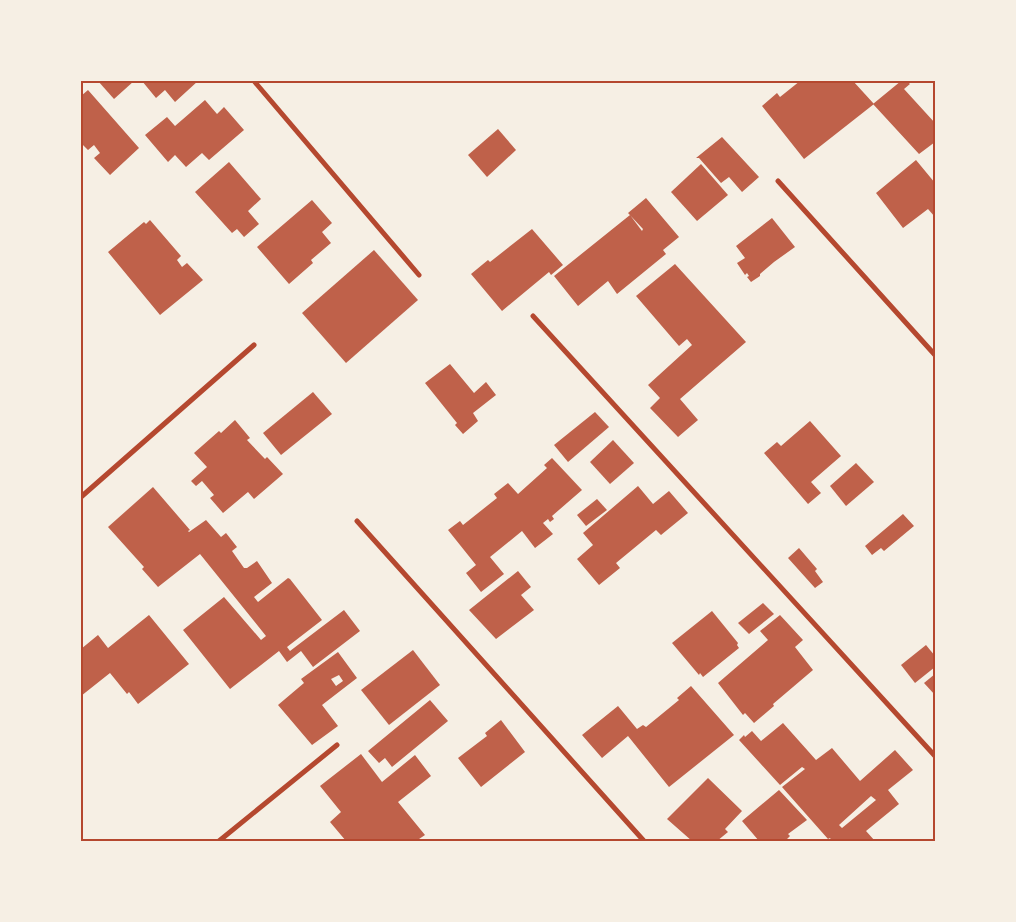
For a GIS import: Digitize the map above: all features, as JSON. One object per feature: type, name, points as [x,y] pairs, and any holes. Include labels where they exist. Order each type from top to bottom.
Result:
[{"type":"street","points":[[254,81],[419,275]]},
{"type":"street","points":[[778,181],[935,355]]},
{"type":"street","points":[[533,316],[935,756]]},
{"type":"street","points":[[81,497],[254,345]]},
{"type":"street","points":[[357,521],[644,841]]},
{"type":"street","points":[[219,841],[337,745]]},
{"type":"building","points":[[98,81],[134,81],[114,99]]},
{"type":"building","points":[[142,81],[198,81],[175,102],[165,90],[156,98]]},
{"type":"building","points":[[800,81],[853,81],[874,104],[804,159],[762,106],[777,93],[780,97]]},
{"type":"building","points":[[901,81],[907,81],[910,84],[904,89],[935,123],[935,142],[919,154],[873,104]]},
{"type":"building","points":[[88,90],[139,148],[110,175],[94,158],[100,153],[94,145],[88,150],[81,143],[81,96]]},
{"type":"building","points":[[205,100],[217,114],[224,107],[244,130],[209,160],[202,153],[186,167],[175,155],[168,162],[145,135],[167,117],[175,126]]},
{"type":"building","points":[[498,129],[516,150],[487,177],[468,155]]},
{"type":"building","points":[[722,137],[759,177],[742,192],[729,177],[721,183],[699,158],[696,158]]},
{"type":"building","points":[[916,160],[935,183],[935,217],[928,209],[903,228],[876,193]]},
{"type":"building","points":[[229,162],[261,199],[248,211],[259,224],[244,237],[237,229],[232,233],[195,192]]},
{"type":"building","points":[[701,164],[728,195],[697,221],[671,192]]},
{"type":"building","points":[[646,198],[679,237],[663,250],[666,254],[617,294],[608,281],[578,306],[554,276],[630,215],[628,213]],"holes":[[[631,216],[643,229],[642,231]]]},
{"type":"building","points":[[312,200],[332,223],[322,232],[331,243],[311,260],[313,263],[289,284],[257,247]]},
{"type":"building","points":[[772,218],[795,247],[751,282],[747,277],[749,276],[747,273],[745,275],[737,263],[745,258],[736,246]]},
{"type":"building","points":[[150,220],[181,256],[177,260],[182,267],[187,263],[203,280],[160,315],[108,252],[144,222],[146,224]]},
{"type":"building","points":[[532,229],[563,265],[551,275],[549,272],[502,311],[471,274],[488,260],[490,262]]},
{"type":"building","points":[[374,250],[418,300],[346,363],[302,313]]},
{"type":"building","points":[[675,264],[746,342],[680,399],[698,420],[678,437],[650,408],[660,398],[648,385],[692,345],[687,339],[679,346],[636,296]]},
{"type":"building","points":[[450,364],[474,393],[486,382],[496,395],[473,413],[478,421],[463,434],[455,425],[457,423],[425,383]]},
{"type":"building","points":[[313,392],[332,414],[281,455],[263,433]]},
{"type":"building","points":[[595,412],[609,427],[568,462],[554,445]]},
{"type":"building","points":[[235,420],[250,438],[247,440],[283,474],[254,499],[248,492],[223,513],[210,498],[214,495],[202,481],[196,486],[191,481],[207,467],[194,453]]},
{"type":"building","points":[[810,421],[841,456],[811,482],[821,493],[808,504],[764,453],[777,442],[781,446]]},
{"type":"building","points":[[613,440],[634,463],[610,484],[590,462]]},
{"type":"building","points":[[552,458],[582,490],[552,516],[554,519],[550,522],[548,519],[543,523],[553,534],[535,548],[522,531],[490,557],[504,574],[481,592],[466,573],[476,565],[448,530],[460,521],[463,525],[497,498],[494,494],[508,483],[518,494],[547,468],[544,465]]},
{"type":"building","points":[[856,463],[874,482],[846,506],[830,486]]},
{"type":"building","points":[[638,486],[653,504],[669,491],[688,513],[661,535],[656,530],[616,563],[620,568],[599,585],[577,559],[593,545],[583,533]]},
{"type":"building","points":[[153,487],[190,530],[189,532],[206,520],[221,537],[226,533],[237,547],[232,551],[244,568],[257,561],[272,583],[254,597],[258,602],[288,578],[290,579],[322,620],[287,647],[290,651],[344,610],[360,631],[313,667],[301,651],[287,662],[279,651],[230,689],[183,630],[224,597],[261,640],[266,636],[200,554],[158,587],[142,569],[144,567],[108,527]]},
{"type":"building","points":[[597,499],[607,510],[586,526],[577,515]]},
{"type":"building","points":[[903,514],[914,526],[884,551],[881,548],[872,555],[865,546]]},
{"type":"building","points":[[799,548],[817,569],[815,571],[823,582],[815,588],[788,558]]},
{"type":"building","points":[[518,571],[531,587],[521,595],[534,610],[496,639],[469,610]]},
{"type":"building","points":[[763,603],[774,614],[749,634],[738,623]]},
{"type":"building","points":[[712,611],[738,643],[739,648],[703,677],[700,673],[699,675],[672,643]]},
{"type":"building","points":[[149,615],[189,664],[138,704],[110,673],[81,696],[81,649],[98,635],[108,648]]},
{"type":"building","points":[[780,615],[803,640],[795,647],[813,670],[754,723],[745,713],[743,715],[718,683],[768,640],[760,631]]},
{"type":"building","points":[[926,645],[935,656],[935,667],[915,683],[901,665]]},
{"type":"building","points":[[413,650],[440,685],[389,725],[361,690]]},
{"type":"building","points":[[338,652],[357,678],[322,705],[338,726],[312,745],[278,705],[304,683],[301,679]],"holes":[[[339,675],[343,681],[336,686],[331,679]]]},
{"type":"building","points":[[935,674],[935,695],[924,683]]},
{"type":"building","points":[[691,686],[734,735],[669,787],[628,736],[602,758],[582,735],[618,706],[637,729],[643,725],[646,727],[679,700],[677,698]]},
{"type":"building","points":[[430,700],[448,721],[392,767],[385,758],[379,763],[368,751]]},
{"type":"building","points":[[501,720],[525,752],[481,787],[458,758],[487,736],[485,733]]},
{"type":"building","points":[[783,723],[816,760],[832,748],[860,781],[895,750],[913,770],[888,790],[899,804],[866,831],[875,841],[832,841],[830,838],[828,839],[782,787],[805,769],[802,767],[780,785],[739,740],[752,731],[761,741]],"holes":[[[871,796],[876,800],[842,828],[839,825]]]},
{"type":"building","points":[[361,754],[382,782],[415,755],[431,776],[398,802],[425,835],[416,841],[346,841],[330,822],[341,812],[320,786]]},
{"type":"building","points":[[708,778],[742,811],[725,829],[728,832],[717,841],[692,841],[667,819]]},
{"type":"building","points":[[779,790],[807,820],[788,834],[790,836],[785,841],[759,841],[742,821]]}]
